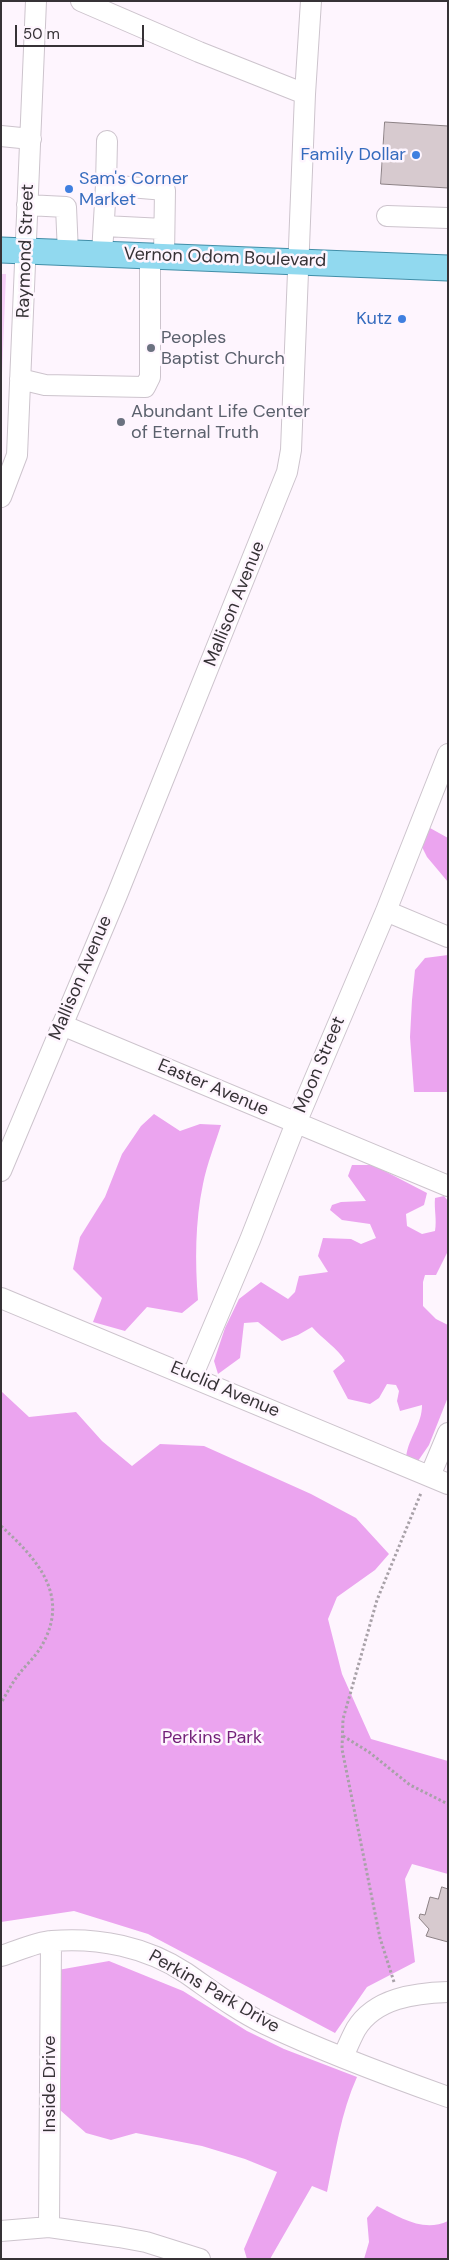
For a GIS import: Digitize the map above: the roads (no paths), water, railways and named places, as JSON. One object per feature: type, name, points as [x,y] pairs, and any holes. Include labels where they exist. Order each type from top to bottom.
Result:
[{"type":"main road","name":"Vernon Odom Boulevard","points":[[13,250],[448,268]]},
{"type":"street","name":"Raymond Street","points":[[1,497],[17,455],[24,319],[13,250],[28,205],[36,1]]},
{"type":"street","points":[[81,1],[199,52],[305,94]]},
{"type":"street","name":"Mallison Avenue","points":[[1,1171],[117,895],[287,472],[291,450],[305,94],[311,1]]},
{"type":"street","points":[[1,136],[31,138]]},
{"type":"street","points":[[102,254],[107,141]]},
{"type":"street","points":[[20,379],[45,385],[145,387],[150,377],[157,256],[164,229],[165,190],[106,185]]},
{"type":"street","points":[[28,205],[66,207],[68,252]]},
{"type":"street","points":[[386,216],[448,218]]},
{"type":"street","points":[[104,226],[164,229]]},
{"type":"street","name":"Moon Street","points":[[192,1377],[250,1240],[296,1123],[386,911],[448,754]]},
{"type":"street","points":[[386,911],[448,937]]},
{"type":"street","name":"Easter Avenue","points":[[62,1025],[448,1186]]},
{"type":"street","name":"Euclid Avenue","points":[[1,1298],[439,1480]]},
{"type":"street","points":[[439,1480],[448,1433]]},
{"type":"street","name":"Perkins Park Drive","points":[[1,1956],[51,1941],[111,1943],[156,1957],[186,1973],[242,2012],[343,2058],[448,2097]]},
{"type":"street","name":"Inside Drive","points":[[49,2227],[51,1941]]},
{"type":"street","points":[[343,2058],[357,2027],[370,2014],[399,1997],[422,1992],[448,1992]]},
{"type":"street","points":[[1,2231],[49,2227],[146,2242],[200,2259]]},
{"type":"place","name":"Family Dollar","points":[[416,155]]},
{"type":"place","name":"Sam's Corner Market","points":[[69,189]]},
{"type":"place","name":"Kutz","points":[[402,319]]},
{"type":"place","name":"Peoples Baptist Church","points":[[151,348]]},
{"type":"place","name":"Abundant Life Center of Eternal Truth","points":[[121,422]]},
{"type":"park label","name":"Perkins Park","points":[[212,1738]]}]
